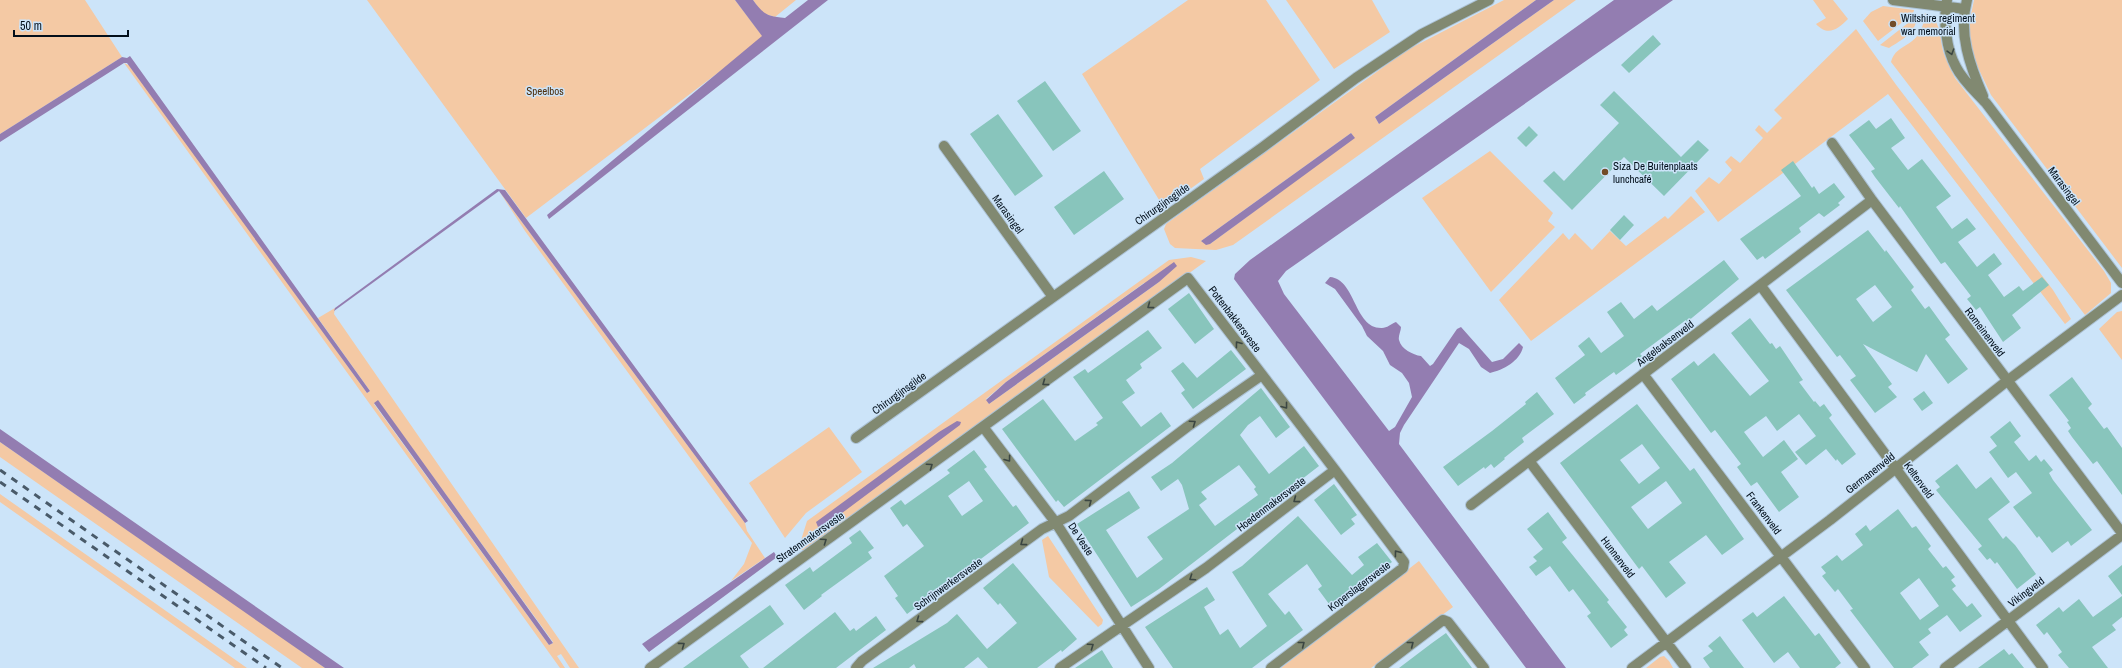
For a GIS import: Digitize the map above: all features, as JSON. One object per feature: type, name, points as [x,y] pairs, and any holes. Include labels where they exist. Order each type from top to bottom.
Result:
[{"type":"street","name":"Chirurgijnsgilde","points":[[856,438],[1397,49],[1422,34],[1489,0]]},
{"type":"street","name":"Marasingel","points":[[1893,0],[1966,5],[1963,27],[1967,53],[1986,103]]},
{"type":"street","name":"Marasingel","points":[[1947,4],[1947,38],[1955,67],[1966,82],[1986,103],[2122,283]]},
{"type":"street","name":"Romeinenveld","points":[[1832,143],[1872,200],[2122,534]]},
{"type":"street","name":"Marasingel","points":[[944,146],[1053,297]]},
{"type":"street","name":"Angelsaksenveld","points":[[1471,505],[1530,462],[1872,200]]},
{"type":"street","name":"Pottenbakkersveste","points":[[984,428],[1188,278],[1262,375]]},
{"type":"street","name":"Keltenveld","points":[[1761,286],[2043,668]]},
{"type":"street","name":"Germanenveld","points":[[1632,668],[1896,468],[2007,381],[2122,295]]},
{"type":"street","name":"Frankenveld","points":[[1643,374],[1865,668]]},
{"type":"street","points":[[1056,523],[1069,516],[1187,427],[1262,375],[1335,470]]},
{"type":"street","name":"De Veste","points":[[984,428],[1056,523],[1149,668]]},
{"type":"street","name":"Stratenmakersveste","points":[[650,668],[984,428]]},
{"type":"street","name":"Hunnenveld","points":[[1530,462],[1686,668]]},
{"type":"street","name":"Hoedenmakersveste","points":[[1060,668],[1122,624],[1206,568],[1335,470]]},
{"type":"street","name":"Koperslagersveste","points":[[1271,668],[1402,568],[1404,562],[1335,470]]},
{"type":"street","name":"Schrijnwerkersveste","points":[[856,668],[862,661],[1042,529],[1056,523]]},
{"type":"street","name":"Vikingveld","points":[[1946,668],[2122,534]]},
{"type":"street","points":[[1380,668],[1443,620],[1448,622],[1484,668]]},
{"type":"green space","points":[[0,0],[85,0],[122,57],[0,134]]},
{"type":"green space","name":"Speelbos","points":[[367,0],[735,0],[764,38],[526,218]]},
{"type":"green space","points":[[753,0],[796,0],[775,17],[762,13]]},
{"type":"green space","points":[[1188,0],[1266,0],[1320,80],[1200,169],[1204,179],[1164,208],[1082,74]]},
{"type":"green space","points":[[1286,0],[1372,0],[1390,32],[1334,69]]},
{"type":"green space","points":[[1504,0],[1536,0],[1375,117],[1379,124],[1554,0],[1576,0],[1233,245],[1216,250],[1175,248],[1170,244],[1164,229],[1166,224],[1407,50]],"holes":[[[1351,133],[1354,138],[1210,244],[1201,241]]]},
{"type":"green space","points":[[1813,0],[1833,0],[1848,19],[1833,30],[1829,31],[1820,28],[1816,24],[1826,18]]},
{"type":"green space","points":[[1974,0],[2122,0],[2122,268],[1991,95],[1973,57],[1968,29]]},
{"type":"green space","points":[[1883,6],[1914,10],[1913,14],[1878,41],[1863,21],[1871,12]]},
{"type":"green space","points":[[1925,13],[1931,16],[1938,25],[1942,48],[1955,78],[2104,271],[2111,283],[2111,293],[2085,315],[1891,62],[1894,55],[1909,44],[1919,33],[1923,25]]},
{"type":"green space","points":[[1917,16],[1914,27],[1908,35],[1889,48],[1880,45]]},
{"type":"green space","points":[[1856,29],[1897,86],[2053,290],[2071,319],[2065,324],[1888,94],[1718,222],[1695,191],[1709,177],[1719,184],[1732,170],[1725,162],[1731,156],[1740,163],[1763,138],[1755,130],[1759,125],[1767,133],[1782,118],[1774,110]]},
{"type":"green space","points":[[124,63],[131,66],[367,393],[370,391],[318,318],[335,308],[334,314],[579,668],[570,668],[561,654],[557,656],[565,668],[560,668]],"holes":[[[378,401],[553,642],[549,645],[374,404]]]},
{"type":"green space","points":[[1490,151],[1553,213],[1548,221],[1555,227],[1491,292],[1422,198]]},
{"type":"green space","points":[[499,191],[745,523],[747,531],[765,558],[731,581],[744,564],[752,543],[525,231]]},
{"type":"green space","points":[[1691,196],[1705,212],[1531,341],[1499,300],[1563,233],[1569,240],[1575,233],[1592,250],[1610,231],[1626,246],[1665,216],[1668,219]]},
{"type":"green space","points":[[1191,257],[1206,261],[805,550],[798,550],[807,521],[1169,260]],"holes":[[[1159,282],[989,404],[986,399],[1006,382],[1144,283]]]},
{"type":"green space","points":[[2122,311],[2122,360],[2099,329],[2117,312]]},
{"type":"green space","points":[[829,427],[862,472],[806,513],[785,538],[749,483]]},
{"type":"green space","points":[[0,442],[325,668],[302,668],[0,457]]},
{"type":"green space","points":[[0,494],[247,668],[235,668],[0,502]]},
{"type":"green space","points":[[1048,536],[1103,620],[1102,624],[1098,627],[1049,577],[1042,540]]},
{"type":"green space","points":[[1419,561],[1453,607],[1371,668],[1281,668]]},
{"type":"green space","points":[[1664,656],[1673,668],[1646,668],[1660,657]]},
{"type":"shaded area","points":[[735,0],[753,0],[766,14],[785,18],[808,0],[828,0],[549,219],[547,215],[762,36]]},
{"type":"shaded area","points":[[1536,0],[1554,0],[1379,124],[1375,117]]},
{"type":"shaded area","points":[[1614,0],[1673,0],[1286,271],[1278,281],[1284,294],[1389,431],[1395,427],[1412,397],[1409,383],[1402,373],[1390,365],[1383,351],[1367,336],[1362,326],[1335,289],[1325,283],[1330,277],[1339,280],[1345,286],[1360,313],[1366,321],[1373,326],[1384,328],[1396,322],[1401,327],[1399,338],[1402,346],[1411,353],[1421,356],[1430,366],[1433,364],[1457,329],[1461,327],[1492,362],[1503,359],[1519,343],[1523,347],[1515,361],[1500,370],[1490,373],[1481,367],[1469,349],[1459,343],[1404,425],[1400,433],[1399,444],[1566,668],[1526,668],[1234,279],[1235,274],[1250,260]]},
{"type":"shaded area","points":[[130,56],[370,391],[367,393],[127,63],[124,63],[0,142],[0,134],[122,57],[127,58]]},
{"type":"shaded area","points":[[1351,133],[1355,138],[1210,244],[1206,245],[1201,241]]},
{"type":"shaded area","points":[[497,189],[505,190],[748,521],[745,523],[499,191],[334,311],[335,308]]},
{"type":"shaded area","points":[[1174,262],[1177,266],[1159,282],[989,404],[986,400],[1006,382]]},
{"type":"shaded area","points":[[378,400],[553,643],[549,645],[374,403]]},
{"type":"shaded area","points":[[957,421],[961,422],[960,425],[830,522],[818,527],[816,522],[939,432]]},
{"type":"shaded area","points":[[0,429],[344,668],[325,668],[0,442]]},
{"type":"shaded area","points":[[774,552],[777,557],[649,652],[642,644]]},
{"type":"building","points":[[1653,35],[1661,44],[1629,73],[1621,65]]},
{"type":"building","points":[[1045,81],[1081,131],[1053,151],[1017,101]]},
{"type":"building","points":[[1614,91],[1681,157],[1698,140],[1709,150],[1664,196],[1624,157],[1572,210],[1543,181],[1554,171],[1564,181],[1619,123],[1600,105]]},
{"type":"building","points":[[998,114],[1043,176],[1015,196],[970,134]]},
{"type":"building","points":[[1891,118],[1905,138],[1891,148],[1908,170],[1922,159],[1951,196],[1936,207],[1952,229],[1967,218],[1976,229],[1958,242],[1977,267],[1994,253],[2002,264],[1988,275],[2004,297],[2019,286],[2023,291],[2042,277],[2049,285],[2012,315],[2021,328],[2003,342],[1980,307],[1976,310],[1967,299],[1971,296],[1945,262],[1941,264],[1900,206],[1899,208],[1875,177],[1871,171],[1875,169],[1849,135],[1869,120],[1876,129]]},
{"type":"building","points":[[1529,126],[1538,135],[1526,147],[1517,138]]},
{"type":"building","points":[[1793,161],[1812,188],[1814,186],[1819,194],[1834,183],[1845,197],[1838,203],[1840,205],[1824,217],[1819,213],[1799,228],[1801,232],[1765,259],[1763,256],[1757,260],[1740,239],[1801,196],[1781,170]]},
{"type":"building","points":[[1104,171],[1124,199],[1074,235],[1054,207]]},
{"type":"building","points":[[1624,215],[1634,225],[1620,240],[1610,230]]},
{"type":"building","points":[[1868,230],[1885,252],[1886,250],[1914,287],[1911,290],[1925,309],[1929,306],[1950,335],[1945,339],[1968,369],[1948,384],[1926,354],[1917,372],[1863,344],[1892,384],[1888,387],[1897,397],[1875,413],[1850,380],[1856,376],[1840,355],[1837,357],[1786,290]],"holes":[[[1875,285],[1892,307],[1873,322],[1856,299]]]},
{"type":"building","points":[[1724,260],[1739,279],[1687,322],[1686,320],[1640,354],[1642,356],[1616,375],[1614,372],[1585,393],[1586,395],[1574,404],[1555,378],[1585,355],[1578,346],[1589,337],[1601,353],[1624,336],[1607,312],[1621,302],[1634,319],[1652,305],[1657,311]]},
{"type":"building","points":[[1189,293],[1214,329],[1195,344],[1168,309]]},
{"type":"building","points":[[1750,318],[1770,344],[1772,343],[1776,349],[1780,346],[1803,380],[1799,382],[1814,402],[1815,401],[1820,407],[1824,404],[1832,415],[1829,418],[1856,454],[1842,465],[1837,459],[1836,461],[1826,449],[1806,465],[1795,452],[1816,436],[1799,414],[1777,431],[1766,416],[1744,432],[1763,457],[1784,440],[1798,459],[1781,472],[1799,497],[1779,512],[1757,482],[1751,486],[1737,467],[1741,464],[1715,430],[1711,433],[1671,379],[1694,361],[1698,366],[1714,353],[1750,396],[1769,381],[1731,333]]},
{"type":"building","points":[[1148,330],[1162,348],[1140,364],[1142,368],[1126,380],[1135,393],[1122,402],[1141,427],[1161,412],[1171,426],[1064,507],[1058,500],[1056,502],[1002,429],[1043,399],[1075,441],[1098,425],[1096,423],[1103,418],[1073,377],[1085,369],[1088,373]]},
{"type":"building","points":[[1231,350],[1246,369],[1193,409],[1181,393],[1185,390],[1171,371],[1183,362],[1197,378]]},
{"type":"building","points":[[2072,377],[2092,404],[2088,408],[2104,429],[2107,427],[2122,448],[2122,495],[2097,461],[2093,464],[2072,437],[2068,431],[2071,428],[2067,422],[2069,421],[2049,395]]},
{"type":"building","points":[[1261,388],[1290,427],[1276,438],[1260,416],[1248,425],[1240,435],[1251,450],[1269,474],[1304,446],[1319,466],[1159,589],[1131,607],[1077,524],[1129,491],[1140,508],[1106,530],[1137,578],[1163,559],[1147,537],[1189,509],[1182,485],[1178,479],[1161,491],[1151,477],[1172,463]],"holes":[[[1239,465],[1256,487],[1254,489],[1258,495],[1215,526],[1199,505],[1207,499],[1201,492]]]},
{"type":"building","points":[[1924,391],[1933,403],[1922,411],[1913,399]]},
{"type":"building","points":[[1537,392],[1554,414],[1522,438],[1524,442],[1494,468],[1491,464],[1485,469],[1484,467],[1458,486],[1443,467],[1526,404],[1525,402]]},
{"type":"building","points":[[1637,404],[1690,471],[1694,468],[1744,539],[1722,555],[1706,535],[1669,562],[1686,583],[1666,598],[1642,566],[1639,569],[1560,463]],"holes":[[[1642,444],[1660,468],[1639,484],[1620,460]],[[1666,481],[1682,503],[1648,529],[1631,507]]]},
{"type":"building","points":[[2010,421],[2021,436],[2014,442],[2029,461],[2036,455],[2041,462],[2044,459],[2053,470],[2049,473],[2053,480],[2092,530],[2071,546],[2068,541],[2052,553],[2039,536],[2037,538],[2013,507],[2032,493],[2016,472],[2008,478],[1989,452],[1997,446],[1990,437]]},
{"type":"building","points":[[974,450],[987,467],[984,469],[1013,507],[1016,505],[1029,523],[907,614],[895,598],[898,596],[884,576],[924,546],[907,524],[903,527],[890,508],[901,500],[905,505],[950,473],[947,470]],"holes":[[[969,481],[983,501],[962,516],[948,496]]]},
{"type":"building","points":[[1957,464],[1976,489],[1991,477],[2010,502],[1988,519],[2003,539],[2006,536],[2015,545],[2036,574],[2017,589],[1997,562],[1995,564],[1990,558],[1987,560],[1978,549],[1982,546],[1936,490],[1940,487],[1935,481]]},
{"type":"building","points":[[1334,484],[1357,515],[1351,519],[1355,524],[1341,535],[1314,500]]},
{"type":"building","points":[[1898,509],[1912,528],[1916,526],[1931,546],[1928,549],[1943,568],[1946,566],[1955,577],[1951,580],[1956,586],[1952,589],[1967,607],[1972,603],[1982,616],[1960,632],[1947,615],[1928,629],[1931,633],[1919,642],[1929,655],[1912,668],[1894,668],[1850,610],[1853,609],[1838,589],[1835,592],[1822,576],[1826,573],[1821,567],[1837,555],[1842,561],[1863,545],[1855,534],[1866,525],[1870,531]],"holes":[[[1919,578],[1939,606],[1920,620],[1900,593]]]},
{"type":"building","points":[[1548,512],[1567,538],[1562,542],[1609,600],[1607,602],[1627,627],[1624,630],[1628,635],[1611,648],[1587,616],[1591,613],[1573,589],[1569,592],[1550,566],[1536,576],[1529,567],[1537,561],[1533,557],[1543,549],[1527,529]]},
{"type":"building","points":[[1298,516],[1352,575],[1364,565],[1358,557],[1377,543],[1392,562],[1332,608],[1318,589],[1322,586],[1307,564],[1268,594],[1285,615],[1289,611],[1303,630],[1252,668],[1173,668],[1145,627],[1207,587],[1215,600],[1204,607],[1220,635],[1228,629],[1240,648],[1267,626],[1232,572],[1242,566]]},
{"type":"building","points":[[860,530],[874,548],[868,552],[872,558],[821,595],[822,596],[804,610],[785,585],[810,567],[813,572],[852,543],[849,538]]},
{"type":"building","points":[[1013,563],[1077,639],[1062,652],[1061,650],[1037,668],[988,668],[978,657],[964,668],[916,668],[914,664],[909,668],[873,668],[947,623],[957,614],[987,649],[1017,623],[1000,603],[998,605],[983,588]]},
{"type":"building","points":[[2122,565],[2122,595],[2108,576]]},
{"type":"building","points":[[1784,596],[1815,636],[1819,633],[1841,663],[1835,668],[1800,668],[1788,652],[1774,663],[1742,620],[1753,612],[1757,617]]},
{"type":"building","points":[[2122,596],[2122,617],[2112,625],[2116,630],[2092,647],[2108,668],[2069,668],[2058,655],[2062,652],[2047,632],[2044,635],[2036,625],[2059,607],[2063,612],[2079,599],[2093,617]]},
{"type":"building","points":[[770,605],[784,624],[740,656],[749,668],[683,668]]},
{"type":"building","points":[[835,612],[850,631],[854,628],[856,631],[876,616],[886,630],[836,668],[763,668]]},
{"type":"building","points":[[1446,633],[1472,668],[1399,668],[1432,643]]},
{"type":"building","points":[[1720,636],[1744,668],[1710,668],[1703,658],[1713,651],[1708,646]]},
{"type":"building","points":[[2004,649],[2009,655],[2012,653],[2024,668],[1978,668]]},
{"type":"building","points":[[1102,650],[1113,668],[1075,668]]},
{"type":"railway","points":[[0,470],[282,668]]},
{"type":"railway","points":[[0,482],[266,668]]},
{"type":"place","name":"Wiltshire regiment war memorial","points":[[1893,24]]},
{"type":"place","name":"Siza De Buitenplaats lunchcafé","points":[[1605,172]]}]
